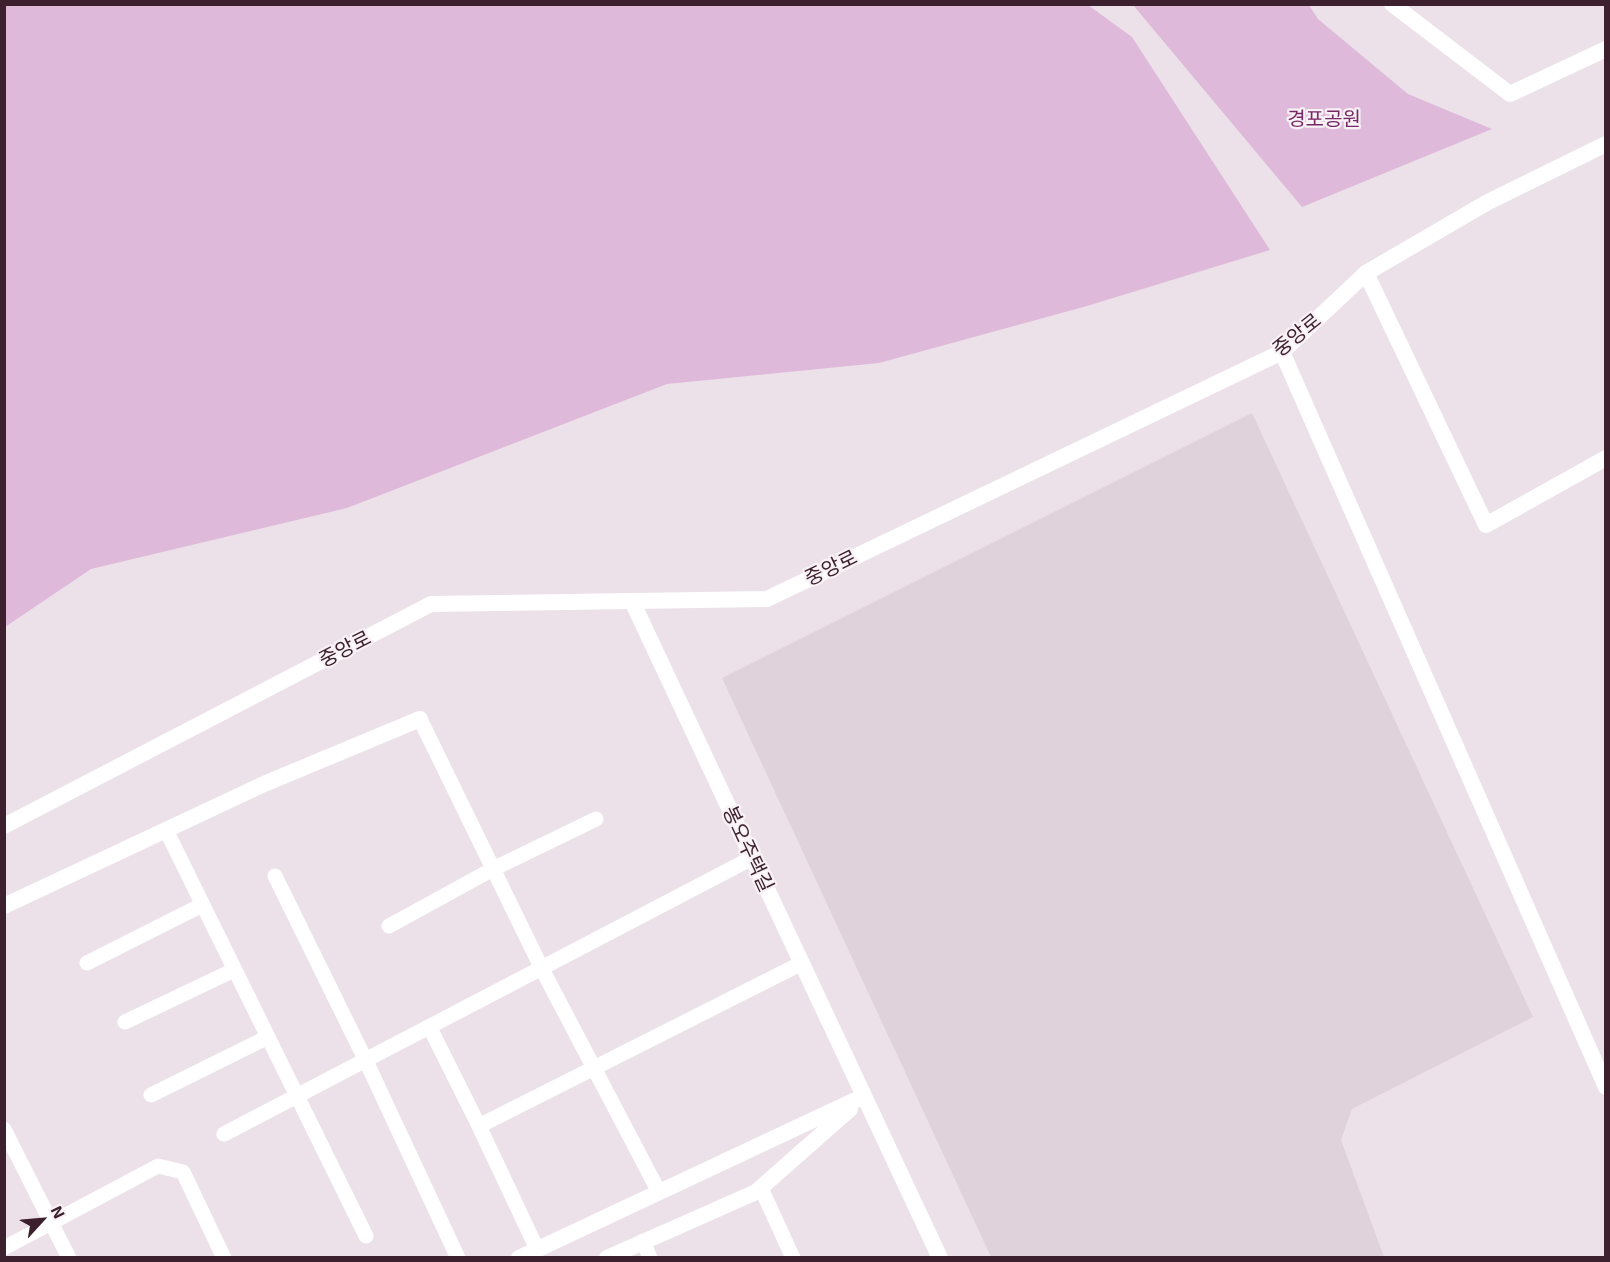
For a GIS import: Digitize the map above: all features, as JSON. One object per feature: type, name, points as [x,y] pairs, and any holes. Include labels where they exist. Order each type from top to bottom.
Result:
[{"type":"street","points":[[1392,4],[1510,93],[1605,49]]},
{"type":"street","name":"중앙로","points":[[4,826],[431,604],[767,599],[1282,352],[1366,273],[1488,202],[1605,144]]},
{"type":"street","points":[[1366,273],[1486,525],[1605,458]]},
{"type":"street","points":[[1282,352],[1605,1087]]},
{"type":"street","name":"봉오주택길","points":[[632,601],[940,1257]]},
{"type":"street","points":[[4,906],[264,784],[420,719]]},
{"type":"street","points":[[607,1257],[756,1192],[864,1096]]},
{"type":"street","points":[[519,1257],[864,1096]]},
{"type":"lane","points":[[420,719],[592,1069],[659,1192]]},
{"type":"lane","points":[[389,926],[494,869],[596,819]]},
{"type":"lane","points":[[166,830],[366,1236]]},
{"type":"lane","points":[[224,1134],[752,858]]},
{"type":"lane","points":[[275,876],[366,1061],[458,1257]]},
{"type":"lane","points":[[87,963],[202,906]]},
{"type":"lane","points":[[479,1126],[802,963]]},
{"type":"lane","points":[[125,1022],[234,970]]},
{"type":"lane","points":[[430,1028],[537,1249]]},
{"type":"lane","points":[[151,1095],[268,1037]]},
{"type":"lane","points":[[4,1129],[69,1257]]},
{"type":"lane","points":[[4,1248],[158,1166],[183,1172],[224,1257]]},
{"type":"lane","points":[[761,1188],[793,1257]]},
{"type":"lane","points":[[644,1241],[651,1257]]},
{"type":"shaded area","points":[[1252,413],[1533,1017],[1352,1109],[1341,1140],[1384,1257],[991,1257],[722,678]]},
{"type":"green space","points":[[5,4],[1088,5],[1132,37],[1270,250],[1087,306],[879,363],[667,384],[347,508],[91,569],[5,627]]},
{"type":"green space","name":"경포공원","points":[[1133,5],[1309,5],[1318,19],[1408,94],[1492,129],[1302,207]]}]
